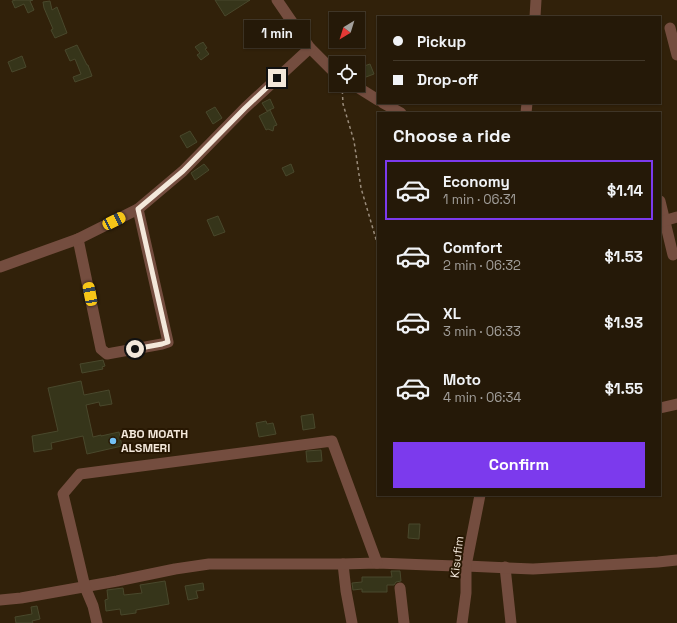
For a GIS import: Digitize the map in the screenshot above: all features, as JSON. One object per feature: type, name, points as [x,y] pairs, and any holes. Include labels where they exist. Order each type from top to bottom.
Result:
[{"type":"street","points":[[277,0],[310,48],[329,67]]},
{"type":"street","points":[[535,16],[536,0]]},
{"type":"street","points":[[670,28],[677,55]]},
{"type":"street","points":[[0,266],[78,239],[138,209],[183,171],[245,108],[310,48]]},
{"type":"street","points":[[365,92],[377,99]]},
{"type":"street","points":[[385,104],[399,112]]},
{"type":"street","points":[[78,239],[101,349],[107,354],[168,342],[138,209]]},
{"type":"street","points":[[661,211],[662,221],[673,254]]},
{"type":"street","points":[[662,221],[677,217]]},
{"type":"street","points":[[661,408],[677,404]]},
{"type":"street","points":[[97,623],[93,606],[85,587],[63,494],[80,474],[332,441],[377,563]]},
{"type":"street","name":"Kisufim","points":[[462,623],[466,593],[466,566],[480,496]]},
{"type":"street","points":[[0,600],[85,587],[175,569],[209,564],[377,563],[533,569],[677,560]]},
{"type":"street","points":[[343,564],[352,623]]},
{"type":"street","points":[[505,567],[511,623]]},
{"type":"street","points":[[400,588],[404,623]]},
{"type":"path","points":[[342,92],[343,104],[354,141],[361,188],[377,243]]},
{"type":"building","points":[[33,0],[30,1],[34,10],[28,13],[24,4],[15,8],[12,1]]},
{"type":"building","points":[[215,0],[250,0],[225,16]]},
{"type":"building","points":[[50,1],[52,10],[57,7],[67,33],[55,38],[51,30],[53,29],[43,2]]},
{"type":"building","points":[[203,42],[207,48],[205,49],[209,54],[201,60],[197,55],[200,53],[195,47]]},
{"type":"building","points":[[77,45],[92,76],[75,82],[73,77],[81,74],[75,59],[70,61],[65,50]]},
{"type":"building","points":[[22,56],[26,67],[12,72],[8,62]]},
{"type":"building","points":[[370,64],[374,74],[366,77],[365,66]]},
{"type":"building","points":[[270,99],[274,108],[267,111],[262,103]]},
{"type":"building","points":[[215,107],[222,118],[213,124],[206,112]]},
{"type":"building","points":[[270,110],[277,125],[274,126],[273,131],[268,129],[266,130],[259,116]]},
{"type":"building","points":[[190,131],[197,142],[187,148],[180,136]]},
{"type":"building","points":[[204,164],[209,170],[195,180],[191,173]]},
{"type":"building","points":[[291,164],[294,172],[286,176],[282,168]]},
{"type":"building","points":[[218,216],[225,232],[214,236],[207,220]]},
{"type":"building","points":[[103,360],[105,366],[102,367],[103,369],[82,373],[80,364]]},
{"type":"building","points":[[81,381],[84,395],[109,390],[112,404],[100,406],[99,402],[86,405],[93,437],[119,432],[122,446],[87,454],[83,436],[51,443],[52,449],[34,452],[32,436],[58,431],[48,388]]},
{"type":"building","points":[[313,414],[315,428],[303,430],[301,416]]},
{"type":"building","points":[[266,421],[267,424],[273,423],[276,434],[259,437],[256,423]]},
{"type":"building","points":[[321,450],[322,461],[307,462],[306,451]]},
{"type":"building","points":[[409,524],[420,524],[419,539],[408,538]]},
{"type":"building","points":[[391,571],[400,571],[401,581],[396,582],[394,585],[387,585],[387,592],[362,592],[362,589],[353,590],[352,583],[362,582],[362,577],[392,577]]},
{"type":"building","points":[[165,581],[169,604],[136,610],[136,613],[121,615],[120,609],[106,611],[105,600],[108,599],[107,590],[123,588],[124,595],[142,593],[140,585]]},
{"type":"building","points":[[203,583],[204,590],[196,591],[198,598],[188,600],[185,586]]},
{"type":"building","points":[[37,606],[40,619],[32,621],[33,623],[16,623],[15,617],[32,614],[31,607]]},
{"type":"place","name":"ABO MOATH ALSMERI","points":[[113,441]]},
{"type":"route","points":[[135,349],[168,342],[138,209],[183,171],[277,78]]}]
